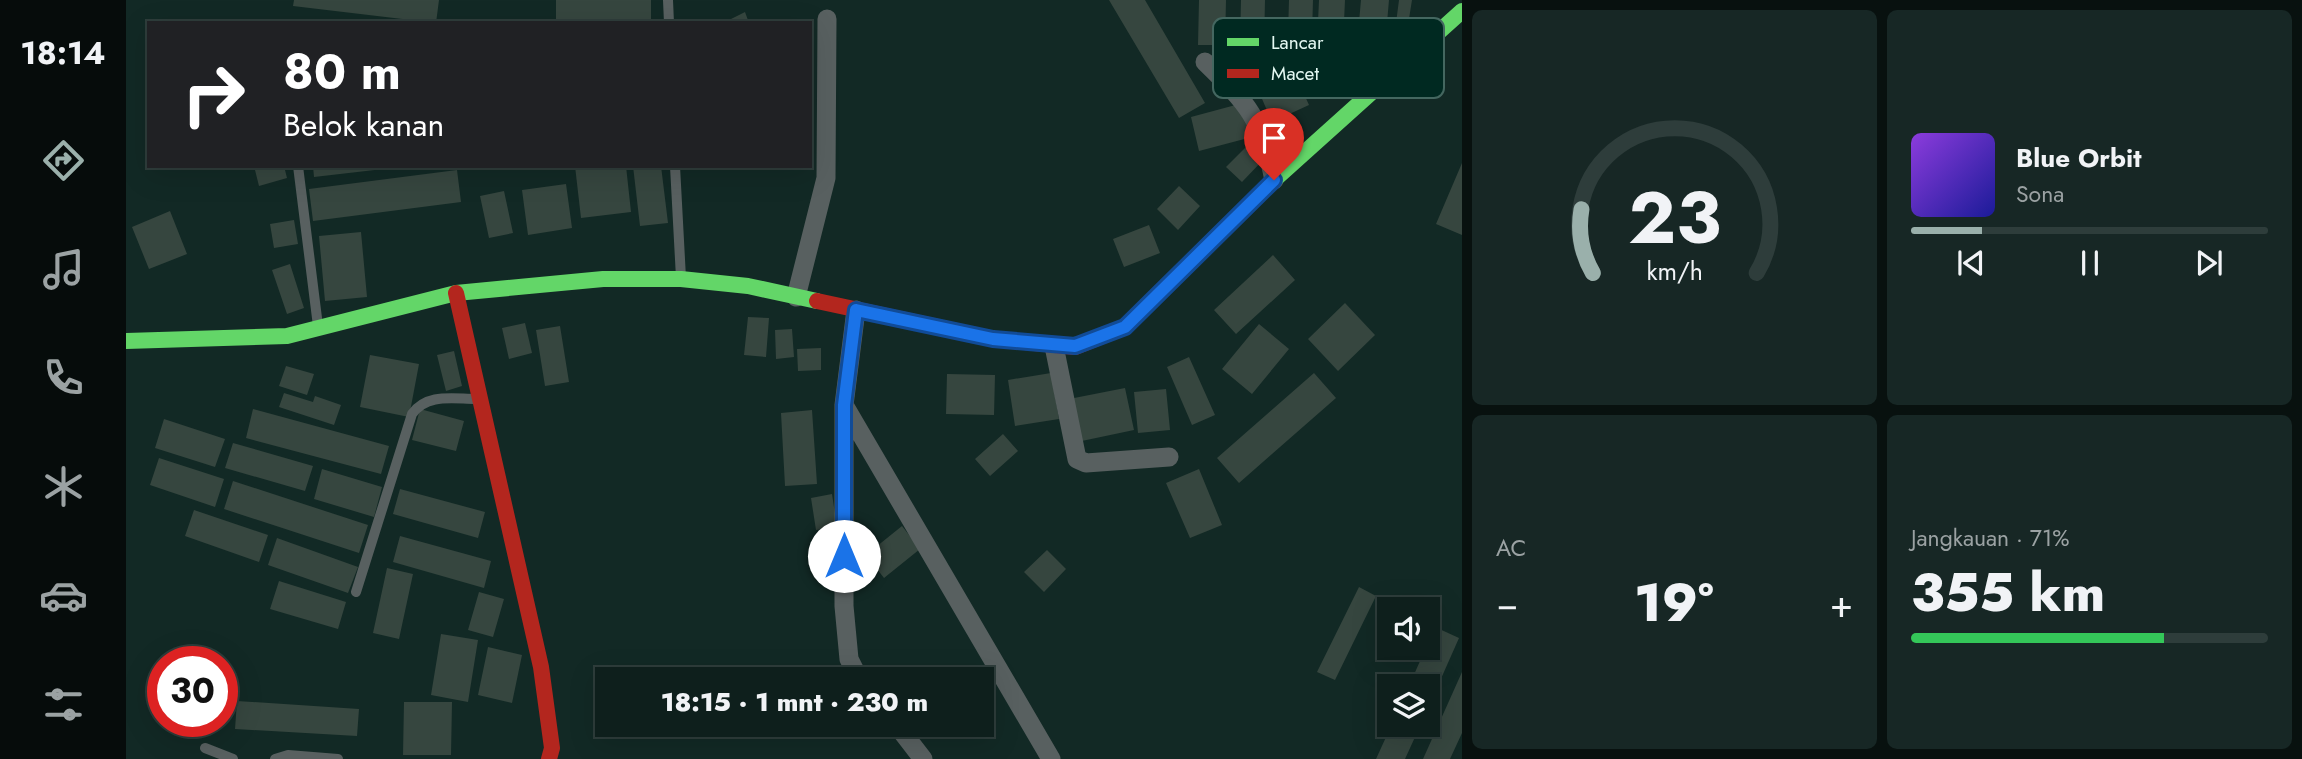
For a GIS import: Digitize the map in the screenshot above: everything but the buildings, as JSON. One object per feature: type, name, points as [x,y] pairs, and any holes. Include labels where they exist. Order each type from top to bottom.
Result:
[{"type":"street","points":[[1444,26],[1462,10]]},
{"type":"street","points":[[796,297],[826,178],[827,19]]},
{"type":"street","points":[[1205,62],[1213,71]]},
{"type":"street","points":[[1239,98],[1252,112],[1265,140],[1274,180]]},
{"type":"street","points":[[126,341],[287,335],[456,293],[603,279],[681,279],[748,286],[993,339],[1075,346],[1125,327],[1274,180],[1365,98]]},
{"type":"street","points":[[456,293],[541,667],[553,755]]},
{"type":"street","points":[[853,667],[846,643],[844,405],[856,310]]},
{"type":"street","points":[[1054,346],[1077,459],[1086,463],[1168,457]]},
{"type":"street","points":[[844,405],[1051,759]]},
{"type":"street","points":[[906,737],[923,759]]},
{"type":"lane","points":[[668,0],[669,21]]},
{"type":"lane","points":[[298,168],[318,328]]},
{"type":"lane","points":[[676,168],[681,279]]},
{"type":"lane","points":[[356,593],[412,414],[419,404],[430,400],[480,399]]},
{"type":"lane","points":[[205,748],[233,759]]},
{"type":"lane","points":[[275,759],[288,755],[338,759]]},
{"type":"traffic: fast","points":[[1444,27],[1462,11]]},
{"type":"traffic: fast","points":[[1166,286],[1274,180],[1365,98]]},
{"type":"traffic: fast","points":[[126,341],[287,336],[456,293],[603,279],[681,279],[748,286],[817,301]]},
{"type":"traffic: jam","points":[[817,301],[994,339],[1075,347],[1125,327],[1166,286]]},
{"type":"traffic: jam","points":[[456,293],[541,667],[552,748],[549,759]]},
{"type":"route","points":[[844,556],[844,405],[856,310],[993,339],[1075,346],[1125,327],[1274,180]]}]
